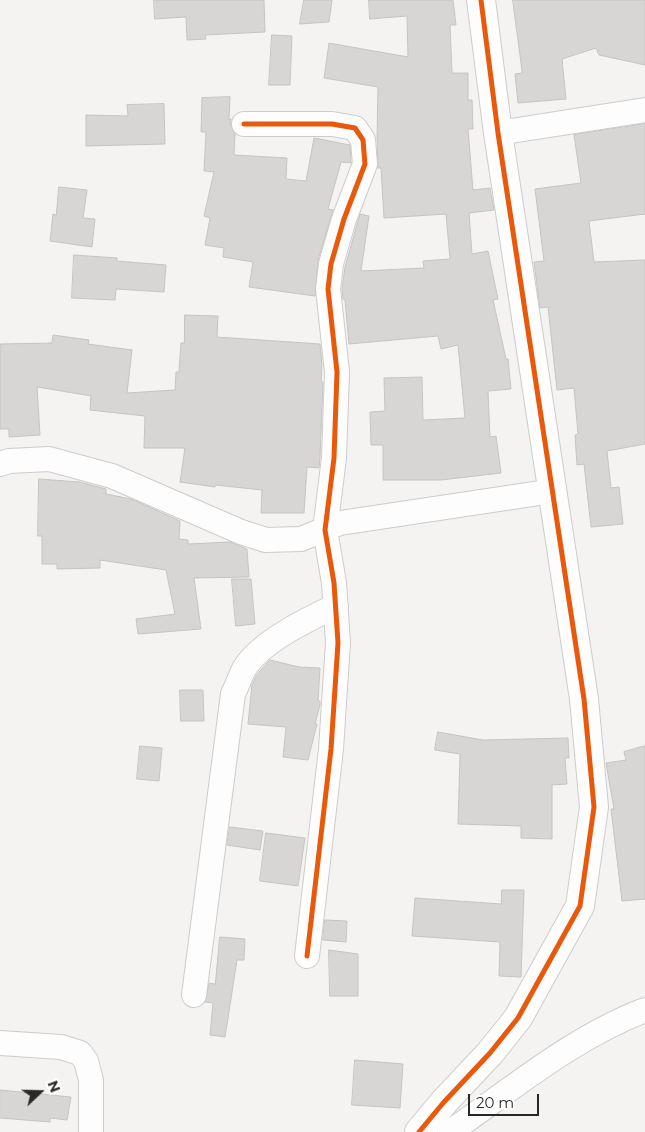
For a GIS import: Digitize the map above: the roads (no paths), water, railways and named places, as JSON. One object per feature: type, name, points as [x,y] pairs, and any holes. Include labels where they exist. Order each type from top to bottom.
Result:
[{"type":"street","points":[[419,1132],[490,1053],[518,1018],[580,906],[594,807],[584,700],[498,133],[481,0]]},
{"type":"street","points":[[498,133],[645,110]]},
{"type":"street","points":[[244,124],[332,124],[355,128],[363,140],[365,164],[344,219],[331,264],[328,289],[337,372],[334,458],[325,530],[334,583],[338,643],[331,749],[307,956]]},
{"type":"street","points":[[0,464],[10,461],[49,459],[112,476],[241,532],[266,540],[302,540],[340,523],[553,491]]},
{"type":"street","points":[[194,995],[233,694],[244,669],[255,656],[304,620],[336,606]]},
{"type":"street","points":[[450,1132],[575,1045],[619,1020],[645,1010]]},
{"type":"street","points":[[0,1043],[61,1047],[80,1053],[86,1061],[91,1080],[91,1132]]}]
